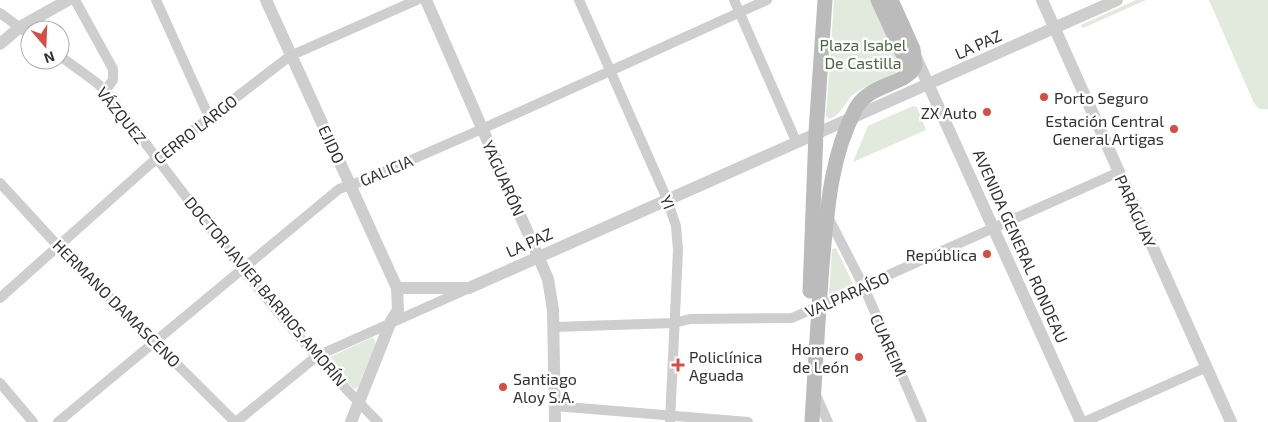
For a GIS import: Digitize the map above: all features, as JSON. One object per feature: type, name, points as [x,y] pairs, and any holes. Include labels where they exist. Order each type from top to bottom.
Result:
[{"type":"main road","points":[[812,422],[814,390],[816,132],[825,0]]},
{"type":"main road","points":[[878,0],[911,72]]},
{"type":"main road","name":"AVENIDA GENERAL RONDEAU","points":[[891,0],[915,55]]},
{"type":"main road","points":[[802,422],[814,308],[833,170],[851,118],[865,95],[911,72],[915,66],[915,55]]},
{"type":"street","points":[[40,20],[68,0]]},
{"type":"street","points":[[75,0],[113,69],[113,80],[105,91]]},
{"type":"street","points":[[156,0],[209,117]]},
{"type":"street","name":"EJIDO","points":[[266,0],[397,288],[398,310],[391,321],[351,422]]},
{"type":"street","name":"CERRO LARGO","points":[[0,298],[157,158],[290,56],[417,0]]},
{"type":"street","name":"YAGUARÓN","points":[[426,0],[539,257],[552,294],[555,422]]},
{"type":"street","name":"YI","points":[[579,0],[674,215],[678,236],[670,419]]},
{"type":"street","points":[[734,0],[796,141]]},
{"type":"street","name":"GALICIA","points":[[58,422],[339,188],[482,129],[766,0]]},
{"type":"street","name":"PARAGUAY","points":[[1042,0],[1231,422]]},
{"type":"street","name":"LA PAZ","points":[[236,422],[317,356],[391,321],[1117,0]]},
{"type":"street","points":[[0,13],[20,27]]},
{"type":"street","points":[[0,44],[20,34]]},
{"type":"street","name":"AVENIDA GENERAL RONDEAU","points":[[915,55],[1083,422]]},
{"type":"street","name":"VÁZQUEZ","points":[[70,64],[105,91],[157,158]]},
{"type":"street","name":"AVENIDA GENERAL RONDEAU","points":[[911,72],[928,84]]},
{"type":"street","name":"DOCTOR JAVIER BARRIOS AMORÍN","points":[[157,158],[243,268],[317,356],[378,422]]},
{"type":"street","name":"VALPARAÍSO","points":[[554,327],[674,323],[690,318],[786,319],[864,287],[1119,172]]},
{"type":"street","name":"HERMANO DAMASCENO","points":[[0,183],[58,246],[156,340],[236,422]]},
{"type":"street","name":"CUAREIM","points":[[827,215],[864,287],[922,422]]},
{"type":"street","points":[[397,288],[469,288]]},
{"type":"street","points":[[1083,422],[1207,366]]},
{"type":"street","points":[[0,383],[33,422]]},
{"type":"street","points":[[814,390],[828,422]]},
{"type":"street","points":[[555,406],[670,419],[748,422]]},
{"type":"green space","name":"Plaza Isabel De Castilla","points":[[834,0],[874,0],[902,68],[891,76],[854,94],[837,115],[829,119],[826,116]]},
{"type":"green space","points":[[1136,0],[1146,0],[1083,28],[1081,25]]},
{"type":"green space","points":[[1209,0],[1268,0],[1268,109],[1259,109],[1254,103]]},
{"type":"green space","points":[[913,106],[917,107],[926,130],[853,162],[868,126]]},
{"type":"green space","points":[[836,248],[853,284],[829,295],[832,249]]},
{"type":"green space","points":[[373,337],[376,343],[358,387],[354,389],[328,363],[328,358]]},
{"type":"place","name":"Porto Seguro","points":[[1044,97]]},
{"type":"place","name":"ZX Auto","points":[[987,112]]},
{"type":"place","name":"Estación Central General Artigas","points":[[1174,129]]},
{"type":"place","name":"República","points":[[987,254]]},
{"type":"place","name":"Homero de León","points":[[859,357]]},
{"type":"place","name":"Policlínica Aguada","points":[[678,365]]},
{"type":"place","name":"Santiago Aloy S.A.","points":[[503,387]]}]
